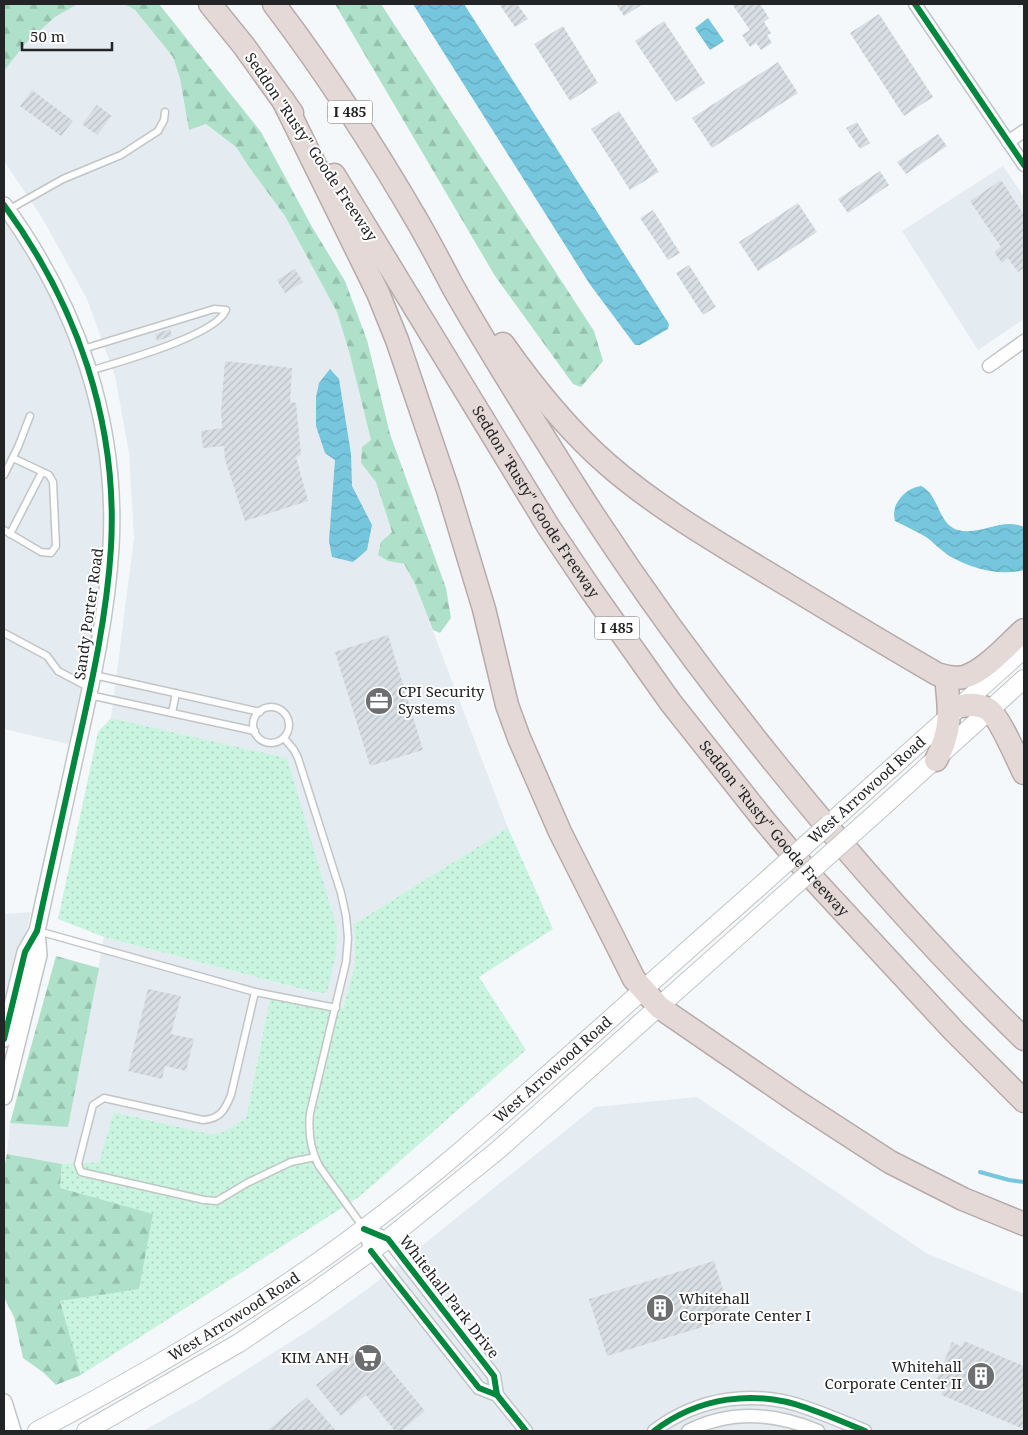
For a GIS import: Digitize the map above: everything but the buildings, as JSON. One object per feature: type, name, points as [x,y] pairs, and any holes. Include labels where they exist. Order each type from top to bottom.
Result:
[{"type":"highway","name":"Seddon \"Rusty\" Goode Freeway","points":[[210,4],[284,100],[334,175],[548,526],[596,598],[671,703],[763,819],[817,883],[954,1031],[1024,1100]]},
{"type":"highway","name":"I 485","points":[[274,4],[348,108],[419,224],[454,288],[579,493],[624,562],[716,689],[868,876],[929,943],[1024,1039]]},
{"type":"highway","points":[[284,100],[378,293],[397,340],[484,610],[507,705],[519,738],[560,832],[634,979],[659,1007],[890,1162],[963,1199],[1024,1224]]},
{"type":"highway","points":[[419,224],[539,393],[568,427],[608,465],[644,495],[685,523],[870,635],[946,678],[965,676],[975,672],[1024,630]]},
{"type":"highway","points":[[936,760],[946,741],[955,711],[946,678]]},
{"type":"highway","points":[[955,711],[976,704],[990,711],[1024,773]]},
{"type":"main road","name":"West Arrowood Road","points":[[37,1431],[92,1402],[202,1338],[265,1298],[402,1200],[480,1135],[1024,649]]},
{"type":"main road","name":"West Arrowood Road","points":[[86,1431],[239,1343],[388,1239],[498,1150],[936,760],[1024,679]]},
{"type":"street","points":[[915,4],[1024,165]]},
{"type":"street","points":[[1008,142],[1024,131]]},
{"type":"street","name":"Sandy Porter Road","points":[[4,1097],[39,955],[37,931],[91,686],[108,591],[112,511],[110,474],[103,426],[83,350],[56,287],[6,208]]},
{"type":"street","points":[[989,366],[1024,341]]},
{"type":"street","name":"Sandy Porter Road","points":[[4,1039],[25,952],[37,931]]},
{"type":"street","name":"Whitehall Park Drive","points":[[364,1229],[388,1239],[494,1376],[497,1395],[526,1431]]},
{"type":"street","name":"Whitehall Park Drive","points":[[364,1229],[371,1252],[479,1388],[497,1395]]},
{"type":"street","points":[[654,1431],[681,1414],[702,1404],[767,1398],[806,1407],[865,1431]]},
{"type":"street","points":[[4,1402],[13,1431]]},
{"type":"street","points":[[688,1431],[715,1421],[748,1415],[784,1419],[818,1431]]},
{"type":"lane","points":[[6,208],[63,179],[121,155],[158,131],[164,120],[165,112]]},
{"type":"lane","points":[[83,350],[214,309],[226,310],[225,315],[218,321],[188,338],[90,371]]},
{"type":"lane","points":[[4,476],[30,416]]},
{"type":"lane","points":[[4,530],[41,552],[52,553],[56,546],[52,482],[48,475],[13,458]]},
{"type":"lane","points":[[10,534],[42,472]]},
{"type":"lane","points":[[4,633],[47,656],[58,671],[91,686],[172,713],[255,731]]},
{"type":"lane","points":[[91,686],[176,693],[260,712],[276,708],[286,714],[289,726],[284,738],[276,743],[270,743],[259,738],[255,731],[254,722],[260,712]]},
{"type":"lane","points":[[172,713],[176,693]]},
{"type":"lane","points":[[284,738],[298,758],[341,893],[348,938],[348,951],[336,1008],[310,1113],[309,1136],[315,1158],[364,1229]]},
{"type":"lane","points":[[37,931],[255,992],[336,1008]]},
{"type":"lane","points":[[255,992],[231,1095],[225,1110],[214,1118],[203,1120],[104,1098],[93,1105],[78,1164],[81,1172],[204,1200],[217,1201],[291,1162],[315,1158]]},
{"type":"shaded area","points":[[78,4],[124,4],[135,10],[173,57],[180,79],[189,130],[206,124],[236,147],[285,216],[337,312],[350,355],[371,440],[361,463],[376,481],[392,532],[381,542],[388,561],[403,564],[415,584],[508,828],[354,924],[355,964],[343,1009],[270,998],[246,1118],[221,1133],[210,1134],[115,1112],[99,1162],[62,1164],[7,1154],[10,1123],[68,1126],[104,937],[312,992],[327,993],[287,758],[111,718],[134,538],[129,453],[115,376],[87,299],[41,216],[4,161],[4,71],[25,44],[55,17]]},
{"type":"shaded area","points":[[1003,166],[1024,197],[1024,319],[978,350],[902,231]]},
{"type":"shaded area","points":[[4,215],[62,310],[97,421],[106,511],[103,591],[72,745],[4,729]]},
{"type":"shaded area","points":[[31,912],[4,1023],[4,914]]},
{"type":"shaded area","points":[[697,1097],[926,1253],[1024,1294],[1024,1431],[143,1431],[200,1399],[314,1327],[369,1288],[595,1107]]},
{"type":"green space","points":[[4,4],[78,4],[55,17],[25,44],[4,71]]},
{"type":"green space","points":[[124,4],[159,4],[261,132],[312,227],[345,281],[367,340],[390,434],[446,588],[451,618],[440,633],[433,630],[415,584],[404,564],[388,561],[378,555],[381,542],[392,532],[376,482],[361,463],[362,447],[371,440],[350,355],[337,312],[285,216],[236,147],[206,124],[189,130],[180,79],[173,57],[135,10]]},
{"type":"green space","points":[[335,4],[381,4],[594,331],[603,361],[581,387],[573,384],[495,276]]},
{"type":"green space","points":[[111,718],[287,758],[337,929],[336,954],[327,993],[313,992],[104,937],[58,919],[98,732]]},
{"type":"green space","points":[[508,828],[553,929],[479,977],[526,1050],[359,1197],[81,1375],[60,1301],[139,1288],[60,1188],[62,1164],[99,1162],[114,1112],[210,1134],[221,1133],[246,1118],[270,998],[343,1009],[355,964],[354,924]]},
{"type":"green space","points":[[56,956],[99,968],[68,1127],[10,1123]]},
{"type":"green space","points":[[7,1154],[62,1164],[60,1188],[153,1214],[139,1289],[60,1301],[81,1375],[56,1385],[44,1373],[23,1358],[14,1317],[4,1297],[4,1167]]},
{"type":"water","points":[[413,4],[464,4],[669,324],[668,329],[640,345],[635,345],[589,283]]},
{"type":"water","points":[[708,18],[724,41],[710,50],[695,28]]},
{"type":"water","points":[[330,369],[339,379],[351,454],[352,486],[372,525],[367,550],[353,562],[332,557],[329,541],[335,460],[325,453],[316,426],[316,397],[319,383]]},
{"type":"water","points":[[921,486],[932,496],[946,522],[958,530],[975,531],[1008,524],[1024,527],[1024,570],[1014,572],[993,571],[961,562],[941,550],[926,537],[895,521],[895,509],[900,498],[909,490]]},
{"type":"waterway","points":[[980,1172],[1024,1182]]},
{"type":"cycle path","points":[[915,4],[1024,165]]},
{"type":"cycle path","points":[[4,205],[30,243],[53,283],[72,324],[88,367],[108,455],[111,501],[109,572],[93,674],[37,931],[25,952],[4,1039]]},
{"type":"cycle path","points":[[364,1229],[388,1239],[494,1376],[497,1395]]},
{"type":"cycle path","points":[[371,1251],[479,1388],[497,1395],[526,1431]]},
{"type":"cycle path","points":[[654,1431],[671,1419],[689,1410],[708,1404],[747,1398],[787,1402],[865,1431]]},
{"type":"place","name":"CPI Security Systems","points":[[379,701]]},
{"type":"place","name":"Whitehall Corporate Center I","points":[[660,1308]]},
{"type":"place","name":"KIM ANH","points":[[368,1358]]},
{"type":"place","name":"Whitehall Corporate Center II","points":[[981,1376]]}]
